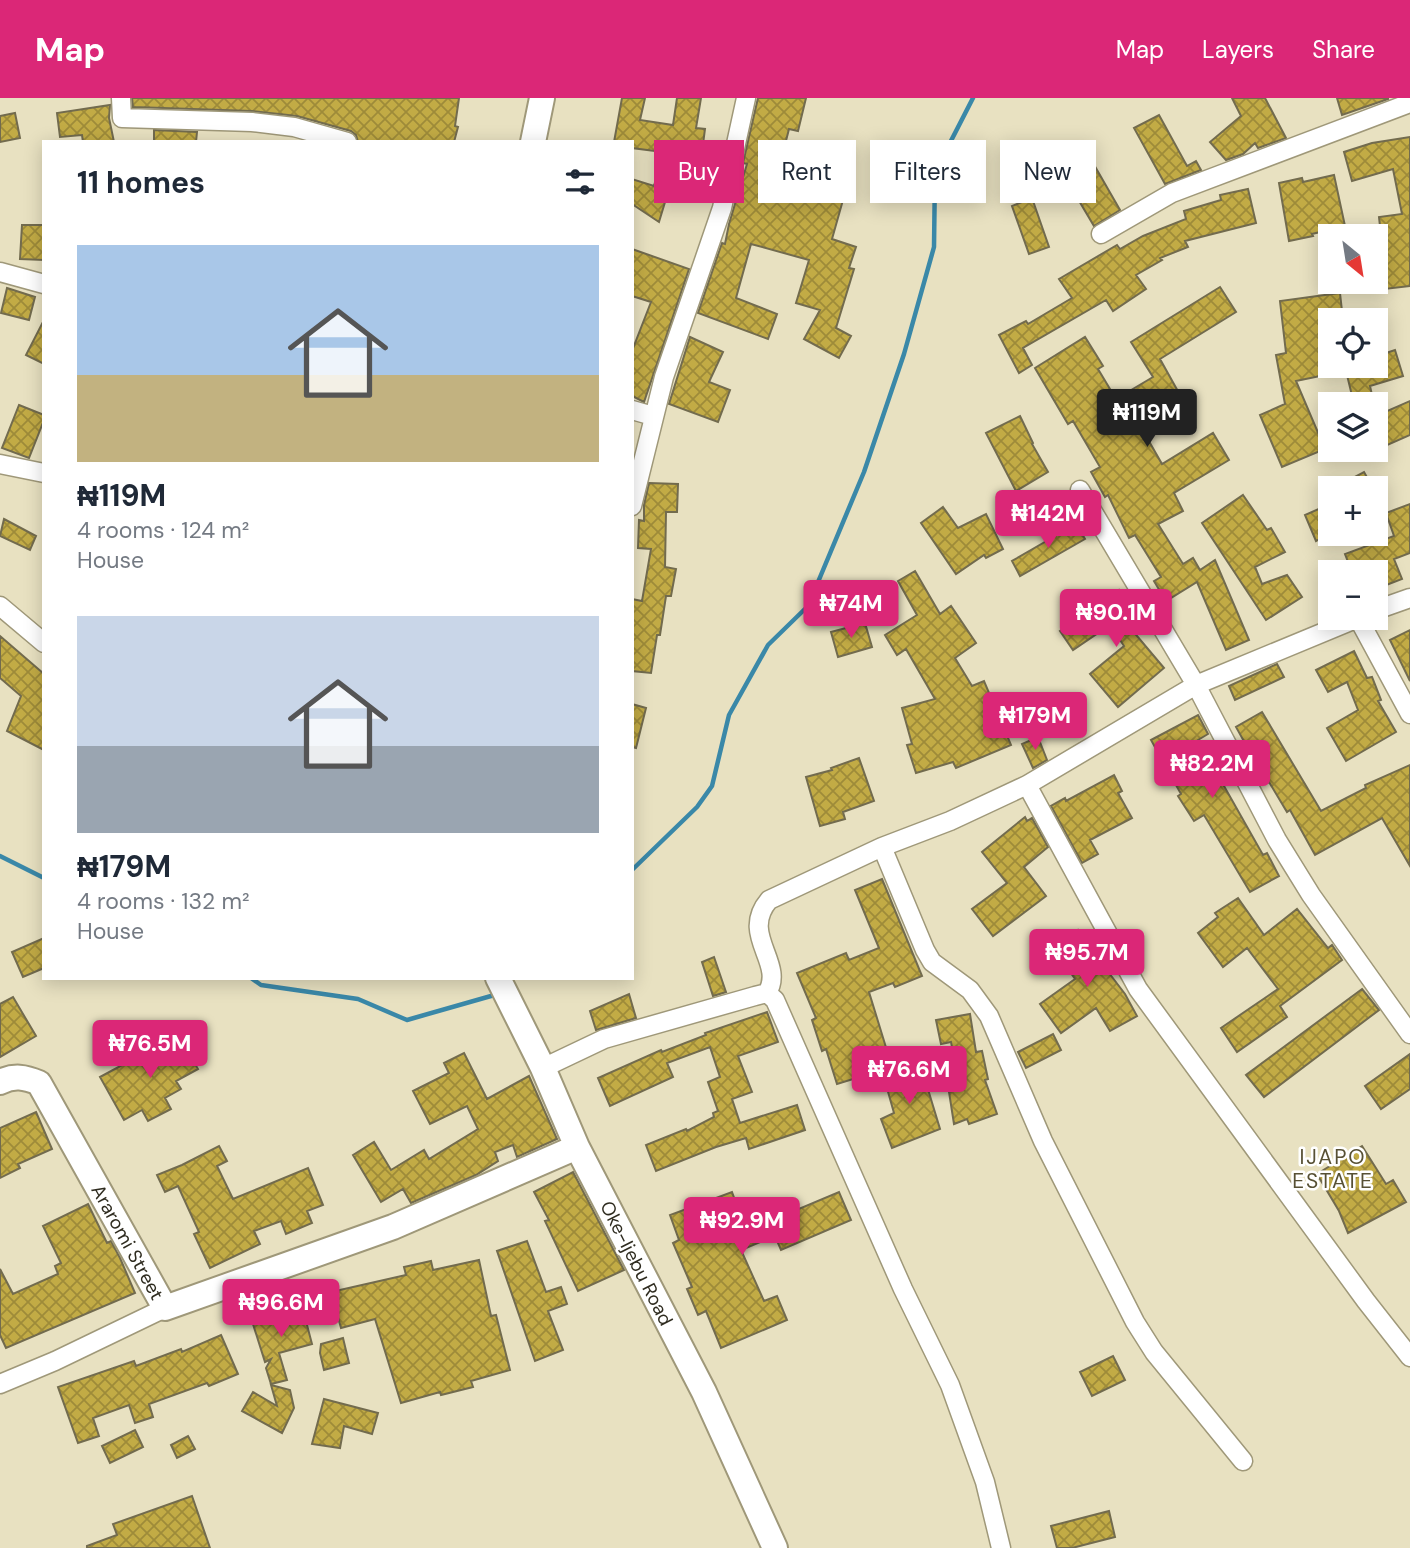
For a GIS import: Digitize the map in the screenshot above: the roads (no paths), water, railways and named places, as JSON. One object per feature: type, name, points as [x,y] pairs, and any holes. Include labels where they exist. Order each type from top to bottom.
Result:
[{"type":"street","points":[[121,98],[122,118],[251,121],[294,127],[340,140]]},
{"type":"street","points":[[533,140],[542,98]]},
{"type":"street","points":[[634,497],[664,377],[722,208],[746,98]]},
{"type":"street","points":[[1101,234],[1172,193],[1410,103]]},
{"type":"street","points":[[0,272],[42,283]]},
{"type":"street","points":[[634,411],[653,416]]},
{"type":"street","points":[[0,464],[42,473]]},
{"type":"street","points":[[1080,490],[1196,685],[1284,851],[1311,895],[1410,1034]]},
{"type":"street","points":[[1388,606],[1410,598]]},
{"type":"street","points":[[0,606],[42,640]]},
{"type":"street","points":[[543,1068],[615,1035],[767,993],[772,985],[770,966],[759,936],[759,918],[769,900],[882,847],[950,821],[1027,785],[1196,685],[1358,618],[1410,714]]},
{"type":"street","points":[[1027,785],[1139,989],[1366,1301],[1410,1357]]},
{"type":"street","points":[[882,847],[932,962],[970,990],[989,1016],[1043,1141],[1135,1322],[1154,1352],[1243,1461]]},
{"type":"street","name":"Oke-Ijebu Road","points":[[499,980],[543,1068],[577,1147],[704,1392],[775,1548]]},
{"type":"street","points":[[767,993],[775,1000],[903,1289],[950,1385],[985,1482],[1000,1548]]},
{"type":"street","name":"Araromi Street","points":[[0,1082],[8,1078],[25,1077],[39,1083],[165,1308],[393,1227],[577,1147]]},
{"type":"street","points":[[0,1384],[165,1308]]},
{"type":"waterway","points":[[634,868],[697,807],[712,786],[729,715],[768,645],[808,606],[864,472],[904,354],[934,247],[935,172],[973,98]]},
{"type":"waterway","points":[[0,856],[42,877]]},
{"type":"waterway","points":[[254,980],[261,985],[358,999],[407,1020],[498,994]]},
{"type":"district","name":"IJAPO ESTATE","points":[[1333,1169]]}]
